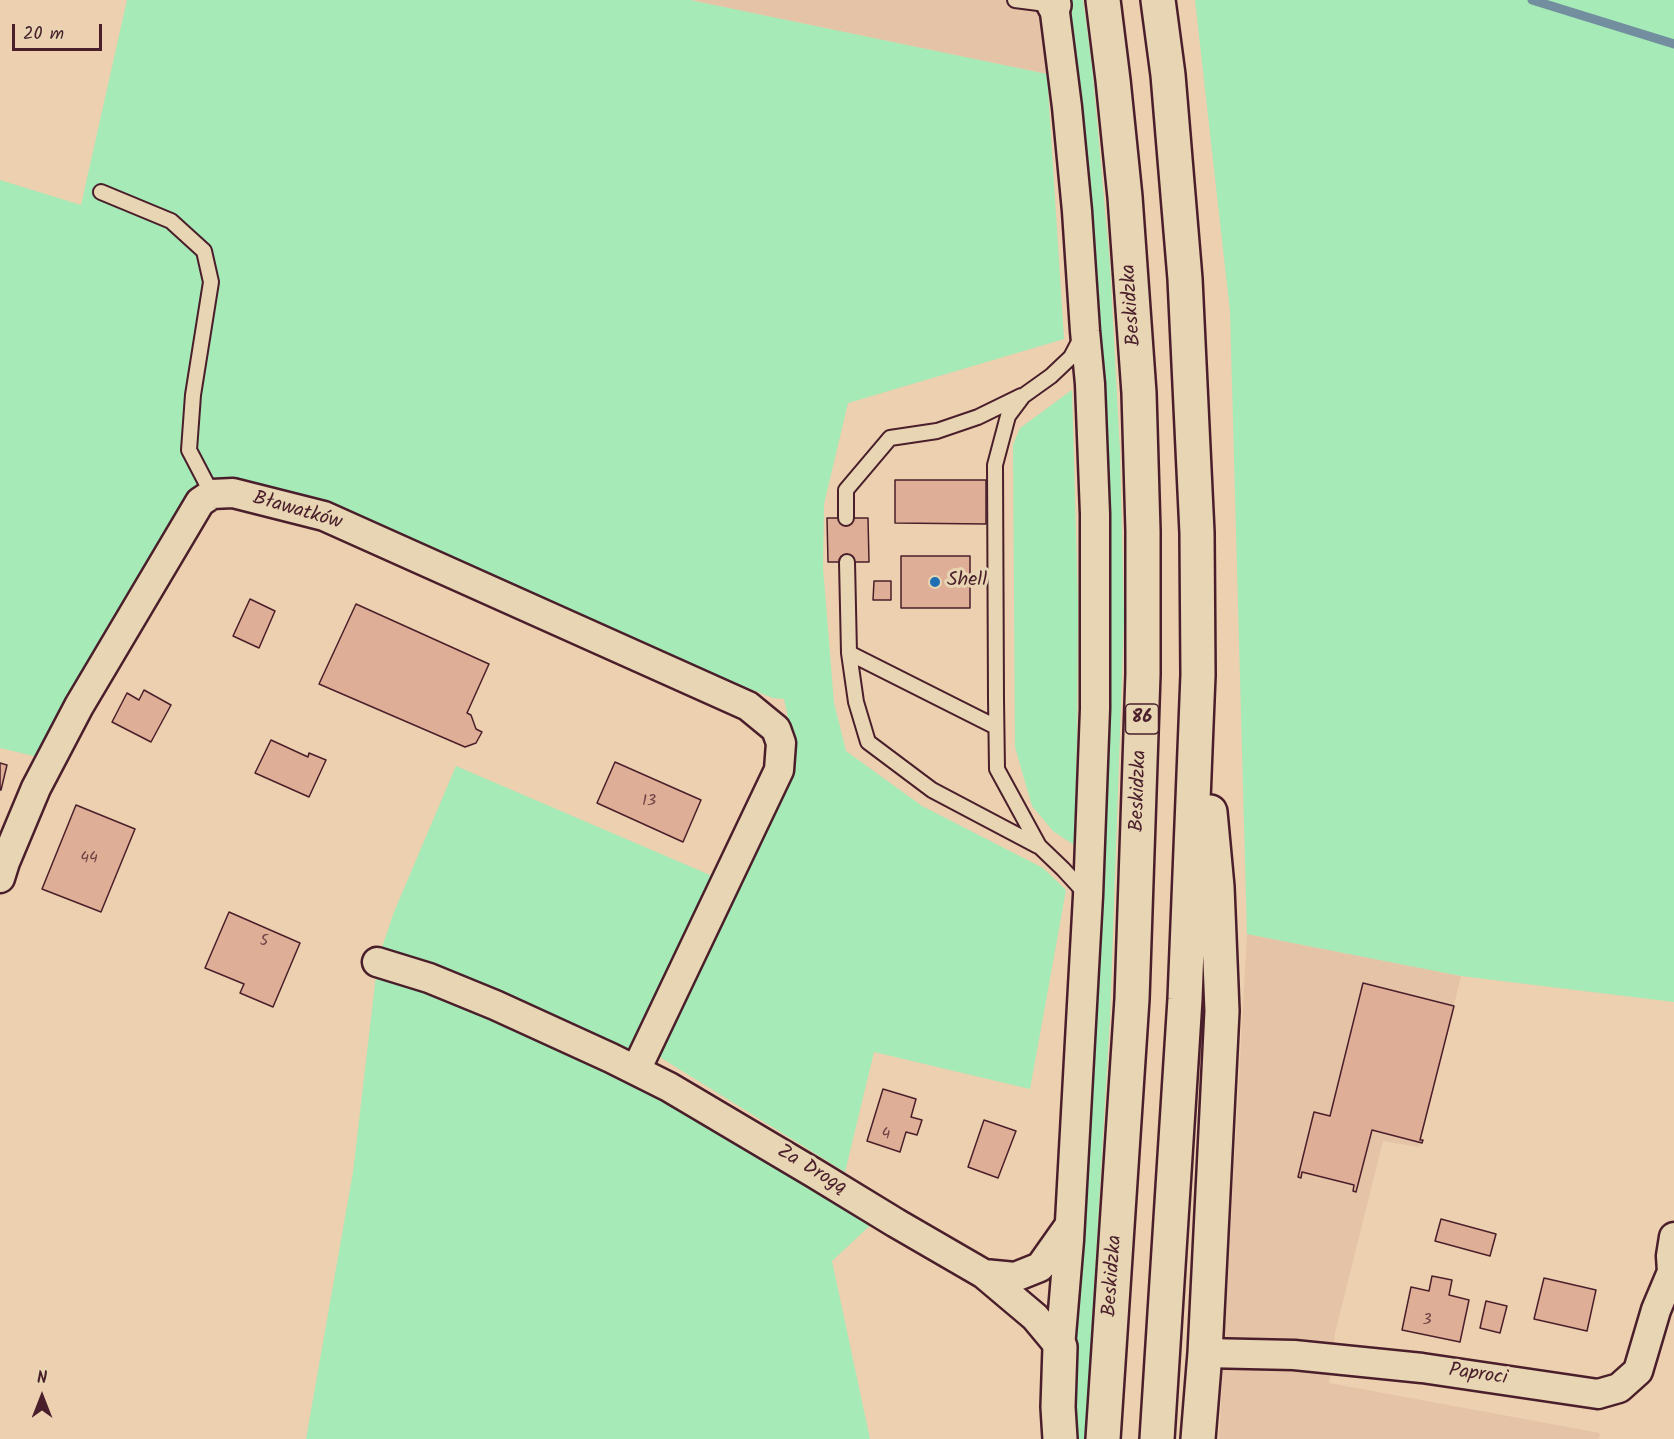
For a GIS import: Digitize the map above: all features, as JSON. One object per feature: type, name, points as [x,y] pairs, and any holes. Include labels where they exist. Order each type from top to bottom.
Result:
[{"type":"main road","name":"Beskidzka","points":[[1103,0],[1125,197],[1139,393],[1143,531],[1143,674],[1132,999],[1103,1439]]},
{"type":"main road","points":[[1157,1439],[1185,999],[1198,675],[1197,533],[1186,290],[1170,99],[1158,0]]},
{"type":"main road","points":[[1198,675],[1217,887],[1222,1011],[1205,1353],[1198,1439]]},
{"type":"main road","points":[[1060,1347],[1058,1407],[1060,1439]]},
{"type":"street","points":[[1053,3],[1071,141],[1077,211],[1090,384],[1095,514],[1095,709],[1088,896],[1060,1347]]},
{"type":"street","name":"Bławatków","points":[[212,494],[233,493],[324,516],[748,706],[776,729],[781,743],[779,770],[636,1070]]},
{"type":"street","points":[[0,878],[36,788],[79,706],[200,502],[212,494]]},
{"type":"street","name":"Za Drogą","points":[[377,962],[429,978],[495,1005],[669,1087],[984,1274],[1035,1317],[1060,1347]]},
{"type":"street","name":"Za Drogą","points":[[984,1274],[1015,1277],[1040,1267],[1069,1226]]},
{"type":"street","name":"Paproci","points":[[1205,1353],[1305,1356],[1422,1368],[1598,1394],[1619,1388],[1638,1371],[1656,1310],[1673,1272],[1671,1256],[1674,1237]]},
{"type":"lane","points":[[1015,0],[1053,3]]},
{"type":"lane","points":[[101,192],[171,221],[204,251],[211,282],[193,394],[189,450],[212,494]]},
{"type":"lane","points":[[846,518],[846,490],[890,438],[938,431],[978,417],[1023,396],[1051,376],[1071,357],[1085,331]]},
{"type":"lane","points":[[1023,396],[1008,416],[994,465],[997,769],[1039,846]]},
{"type":"lane","points":[[847,562],[849,653],[856,702],[868,742],[932,790],[1039,846],[1088,896]]},
{"type":"lane","points":[[849,653],[996,727]]},
{"type":"shaded area","points":[[690,0],[1037,0],[1047,74]]},
{"type":"shaded area","points":[[1247,934],[1461,976],[1419,1147],[1383,1141],[1335,1333],[1329,1383],[1600,1433],[1599,1439],[1219,1439]]},
{"type":"green space","points":[[127,0],[690,0],[1047,74],[1064,339],[848,403],[824,504],[823,568],[834,703],[846,751],[922,806],[1043,868],[1066,890],[1030,1089],[874,1052],[845,1172],[658,1056],[796,755],[784,699],[773,698],[229,481],[186,496],[38,757],[0,748],[0,180],[81,205]]},
{"type":"green space","points":[[1063,0],[1083,0],[1092,66],[1110,265],[1120,453],[1124,617],[1110,1018],[1085,1439],[1070,1439],[1096,887]]},
{"type":"green space","points":[[1195,0],[1674,0],[1674,1002],[1461,976],[1247,934],[1230,311]]},
{"type":"green space","points":[[1072,390],[1078,604],[1074,845],[1053,831],[1032,806],[1015,747],[1013,445],[1020,428]]},
{"type":"green space","points":[[456,766],[717,878],[628,1059],[379,956],[394,912]]},
{"type":"green space","points":[[377,967],[536,1027],[877,1219],[832,1261],[870,1439],[306,1439],[353,1172]]},
{"type":"building","points":[[895,480],[986,480],[986,524],[895,523]]},
{"type":"building","points":[[827,518],[868,518],[869,562],[828,562]]},
{"type":"building","name":"Shell","points":[[901,556],[970,556],[970,608],[901,608]]},
{"type":"building","points":[[874,581],[891,581],[891,600],[873,600]]},
{"type":"building","points":[[250,599],[275,611],[259,648],[233,636]]},
{"type":"building","points":[[356,604],[489,664],[467,713],[471,715],[476,729],[482,732],[476,743],[465,747],[319,684]]},
{"type":"building","points":[[144,690],[171,705],[151,742],[112,722],[127,693],[139,700]]},
{"type":"building","points":[[271,740],[308,757],[309,753],[326,760],[309,797],[255,773]]},
{"type":"building","points":[[615,762],[701,800],[683,842],[597,803]]},
{"type":"building","points":[[0,763],[7,765],[1,790],[0,790]]},
{"type":"building","points":[[76,805],[135,829],[101,912],[42,889]]},
{"type":"building","points":[[229,912],[300,943],[273,1007],[240,993],[244,984],[205,968]]},
{"type":"building","points":[[1363,983],[1454,1006],[1420,1140],[1423,1140],[1422,1143],[1372,1130],[1356,1192],[1353,1191],[1354,1185],[1302,1172],[1301,1178],[1298,1177],[1314,1112],[1330,1116]]},
{"type":"building","points":[[883,1089],[916,1099],[911,1117],[922,1120],[917,1135],[906,1132],[900,1152],[867,1141]]},
{"type":"building","points":[[984,1120],[1016,1131],[998,1178],[968,1167]]},
{"type":"building","points":[[1441,1219],[1496,1234],[1490,1256],[1435,1241]]},
{"type":"building","points":[[1432,1276],[1452,1280],[1449,1295],[1469,1300],[1460,1342],[1402,1330],[1411,1287],[1429,1291]]},
{"type":"building","points":[[1544,1278],[1596,1290],[1587,1331],[1534,1319]]},
{"type":"building","points":[[1486,1301],[1507,1306],[1500,1333],[1480,1328]]},
{"type":"waterway","points":[[1532,0],[1674,44]]},
{"type":"place","name":"Shell","points":[[935,582]]}]
